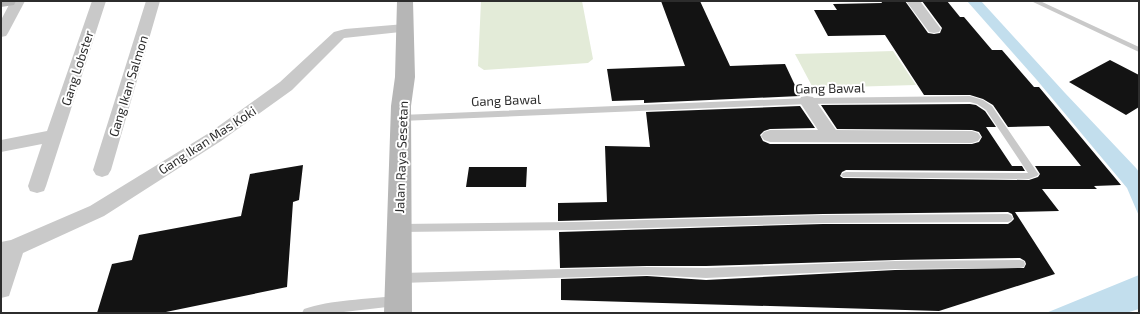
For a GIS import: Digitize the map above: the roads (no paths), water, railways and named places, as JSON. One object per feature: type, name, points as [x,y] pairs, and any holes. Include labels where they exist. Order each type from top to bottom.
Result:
[{"type":"main road","points":[[1,2],[8,1]]},
{"type":"main road","name":"Jalan Raya Sesetan","points":[[398,307],[400,118],[405,77],[405,1]]},
{"type":"street","points":[[1,33],[18,1]]},
{"type":"street","name":"Gang Lobster","points":[[37,186],[99,1]]},
{"type":"street","name":"Gang Ikan Salmon","points":[[102,170],[153,1]]},
{"type":"street","points":[[913,1],[934,29]]},
{"type":"street","name":"Gang Ikan Mas Koki","points":[[8,250],[97,211],[215,137],[286,86],[339,36],[345,33],[405,28]]},
{"type":"street","points":[[807,101],[831,136]]},
{"type":"street","points":[[1,146],[54,136]]},
{"type":"street","points":[[770,136],[972,138]]},
{"type":"street","points":[[1,289],[8,250]]},
{"type":"lane","points":[[1034,1],[1139,50]]},
{"type":"lane","name":"Gang Bawal","points":[[400,118],[807,101],[970,99],[980,102],[989,108],[1034,174],[1029,176],[846,175]]},
{"type":"lane","points":[[399,228],[574,226],[823,219],[1008,218]]},
{"type":"lane","points":[[398,278],[647,272],[706,273],[895,266],[1020,264]]},
{"type":"lane","points":[[308,313],[328,309],[398,307]]},
{"type":"water","points":[[967,1],[981,1],[1136,168],[1139,172],[1139,216],[1127,188],[1036,79]]},
{"type":"water","points":[[1139,275],[1139,309],[1126,313],[1046,313]]}]
